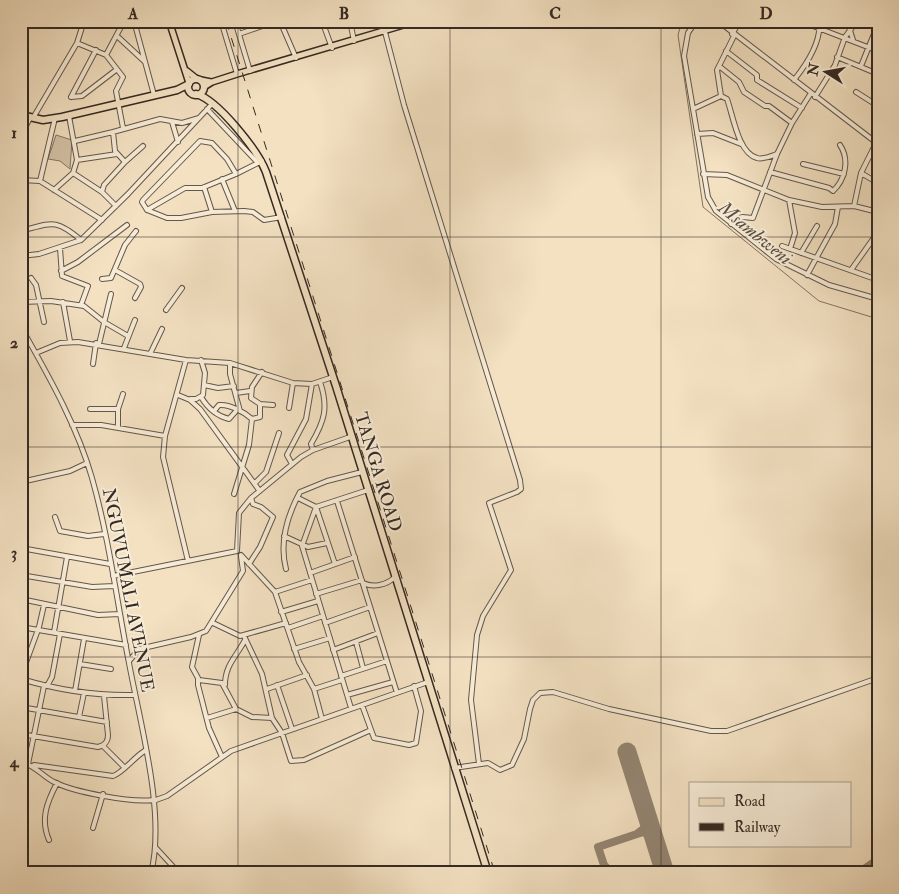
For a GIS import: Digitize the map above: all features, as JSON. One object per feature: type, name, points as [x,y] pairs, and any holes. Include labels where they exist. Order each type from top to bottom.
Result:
[{"type":"highway","points":[[21,115],[31,118],[69,116],[177,90],[199,80],[204,88],[206,98],[177,90]]},
{"type":"highway","points":[[189,84],[189,89],[194,94]]},
{"type":"highway","points":[[194,94],[204,88]]},
{"type":"highway","name":"TANGA ROAD","points":[[206,98],[210,107],[242,134],[260,162],[333,377],[350,437],[488,873]]},
{"type":"main road","points":[[170,21],[189,84]]},
{"type":"main road","points":[[204,88],[212,82],[237,74],[332,48],[416,21]]},
{"type":"main road","points":[[186,69],[199,80],[212,82]]},
{"type":"street","points":[[21,136],[76,43],[84,21]]},
{"type":"street","points":[[106,55],[123,24],[128,21]]},
{"type":"street","points":[[134,21],[154,95]]},
{"type":"street","points":[[222,21],[237,74]]},
{"type":"street","points":[[235,21],[250,71]]},
{"type":"street","points":[[239,34],[278,21],[296,58]]},
{"type":"street","points":[[322,21],[332,48]]},
{"type":"street","points":[[350,21],[354,41]]},
{"type":"street","points":[[380,21],[404,105],[520,480],[521,489],[517,492],[489,503],[511,570],[483,616],[477,635],[471,700],[479,764]]},
{"type":"street","points":[[696,21],[688,33],[684,56],[703,174],[711,204],[731,224],[776,259],[844,291],[876,299],[878,279],[782,246]]},
{"type":"street","points":[[718,21],[733,35],[877,142],[862,173],[854,206]]},
{"type":"street","points":[[721,96],[717,76],[719,66],[740,21]]},
{"type":"street","points":[[800,21],[878,51]]},
{"type":"street","points":[[794,80],[808,61],[820,29],[819,21]]},
{"type":"street","points":[[847,21],[853,40]]},
{"type":"street","points":[[816,97],[837,57],[844,37],[857,21]]},
{"type":"street","points":[[861,66],[877,26]]},
{"type":"street","points":[[116,36],[144,61]]},
{"type":"street","points":[[76,43],[106,55],[123,77],[122,82],[116,88],[124,128]]},
{"type":"street","points":[[96,50],[71,97],[82,96],[116,70]]},
{"type":"street","points":[[726,51],[757,75],[757,80],[802,108]]},
{"type":"street","points":[[837,57],[878,74]]},
{"type":"street","points":[[719,66],[739,82],[744,92],[751,98],[764,106],[769,106],[777,114],[792,123]]},
{"type":"street","points":[[856,92],[878,106]]},
{"type":"street","points":[[731,224],[742,217],[753,218],[777,154],[792,123],[811,93]]},
{"type":"street","points":[[693,109],[721,96]]},
{"type":"street","points":[[721,96],[727,99],[741,144]]},
{"type":"street","points":[[21,256],[60,248],[81,240],[210,107]]},
{"type":"street","points":[[54,190],[73,173],[77,160],[69,116]]},
{"type":"street","points":[[40,181],[55,118]]},
{"type":"street","points":[[75,141],[160,119],[182,123],[199,118]]},
{"type":"street","points":[[172,122],[178,142]]},
{"type":"street","points":[[113,132],[118,154],[125,162]]},
{"type":"street","points":[[697,134],[713,133],[741,144],[756,158],[777,154]]},
{"type":"street","points":[[236,174],[227,159],[212,143],[200,142],[142,202],[147,210],[168,218],[195,217],[212,212],[253,212],[264,220],[278,219]]},
{"type":"street","points":[[770,172],[829,188],[832,191],[844,174],[844,154],[840,145]]},
{"type":"street","points":[[102,192],[104,185],[143,146]]},
{"type":"street","points":[[77,160],[118,154]]},
{"type":"street","points":[[147,210],[185,188],[204,187],[260,162]]},
{"type":"street","points":[[803,164],[844,174]]},
{"type":"street","points":[[73,173],[102,192],[116,206]]},
{"type":"street","points":[[862,173],[878,183]]},
{"type":"street","points":[[703,174],[727,175],[789,200],[838,208],[854,206],[878,212]]},
{"type":"street","points":[[222,179],[234,212]]},
{"type":"street","points":[[21,180],[40,181],[102,220]]},
{"type":"street","points":[[204,187],[212,212]]},
{"type":"street","points":[[789,200],[794,233],[790,249]]},
{"type":"street","points":[[807,275],[835,224],[838,208]]},
{"type":"street","points":[[21,231],[55,223],[69,230],[81,240]]},
{"type":"street","points":[[61,270],[78,262],[127,225]]},
{"type":"street","points":[[801,253],[817,226]]},
{"type":"street","points":[[102,279],[111,278],[125,245],[136,231]]},
{"type":"street","points":[[851,270],[878,232]]},
{"type":"street","points":[[60,248],[62,276],[88,286],[81,305]]},
{"type":"street","points":[[115,270],[140,284],[141,287],[135,298]]},
{"type":"street","points":[[31,278],[36,285],[44,322]]},
{"type":"street","points":[[166,310],[182,288]]},
{"type":"street","points":[[93,364],[111,294]]},
{"type":"street","points":[[21,302],[63,302],[81,305],[91,309],[104,322],[128,336]]},
{"type":"street","points":[[63,302],[70,342]]},
{"type":"street","points":[[124,348],[136,320]]},
{"type":"street","name":"NGUVUMALI AVENUE","points":[[21,327],[72,425],[87,464],[104,534],[146,750],[153,800],[156,848],[152,873]]},
{"type":"street","points":[[150,354],[162,329]]},
{"type":"street","points":[[36,353],[70,342],[97,344],[186,360],[230,363],[293,383],[312,384],[333,377]]},
{"type":"street","points":[[186,360],[178,395],[165,436],[163,457],[188,561]]},
{"type":"street","points":[[201,360],[205,373],[201,397],[207,406],[229,419],[238,411]]},
{"type":"street","points":[[230,363],[238,411]]},
{"type":"street","points":[[262,372],[250,390],[251,398],[260,404],[273,405]]},
{"type":"street","points":[[313,450],[310,444],[319,432],[326,402],[320,382]]},
{"type":"street","points":[[289,408],[293,383]]},
{"type":"street","points":[[292,464],[287,456],[306,420],[312,384]]},
{"type":"street","points":[[204,385],[218,388],[234,386]]},
{"type":"street","points":[[236,393],[250,390]]},
{"type":"street","points":[[118,427],[118,409],[123,394]]},
{"type":"street","points":[[178,395],[188,398],[201,397]]},
{"type":"street","points":[[188,398],[200,409],[259,490]]},
{"type":"street","points":[[214,411],[220,404],[252,419],[260,417],[260,404]]},
{"type":"street","points":[[90,409],[118,409]]},
{"type":"street","points":[[234,494],[249,445],[252,419]]},
{"type":"street","points":[[72,425],[118,427],[165,436]]},
{"type":"street","points":[[254,484],[266,472],[279,433]]},
{"type":"street","points":[[322,719],[314,689],[294,649],[275,592],[237,551],[239,513],[259,490],[292,464],[313,450],[350,437]]},
{"type":"street","points":[[21,476],[21,482],[70,471],[87,464]]},
{"type":"street","points":[[286,569],[282,553],[284,536],[298,498],[306,488],[362,472]]},
{"type":"street","points":[[298,498],[316,507],[368,490]]},
{"type":"street","points":[[249,564],[260,547],[273,517],[261,507],[253,504],[251,498]]},
{"type":"street","points":[[337,501],[397,692]]},
{"type":"street","points":[[316,507],[335,564]]},
{"type":"street","points":[[316,507],[302,546],[351,708]]},
{"type":"street","points":[[55,517],[60,531],[88,536],[104,534]]},
{"type":"street","points":[[284,536],[302,546],[314,548],[328,543]]},
{"type":"street","points":[[21,548],[110,564]]},
{"type":"street","points":[[112,576],[237,551]]},
{"type":"street","points":[[129,662],[131,656],[139,649],[199,635],[206,631],[213,623],[243,571],[241,555]]},
{"type":"street","points":[[54,632],[67,557]]},
{"type":"street","points":[[310,573],[355,557]]},
{"type":"street","points":[[21,575],[92,587],[114,586]]},
{"type":"street","points":[[316,594],[363,582],[374,586],[388,582],[395,577]]},
{"type":"street","points":[[275,592],[312,580]]},
{"type":"street","points":[[21,599],[98,615],[120,614]]},
{"type":"street","points":[[281,612],[318,601]]},
{"type":"street","points":[[44,605],[21,678],[46,686],[104,696],[135,695]]},
{"type":"street","points":[[325,623],[370,607]]},
{"type":"street","points":[[288,628],[323,616]]},
{"type":"street","points":[[213,623],[245,638],[286,623]]},
{"type":"street","points":[[21,627],[126,645]]},
{"type":"street","points":[[333,650],[378,633]]},
{"type":"street","points":[[30,764],[39,710],[46,686],[52,677],[60,634]]},
{"type":"street","points":[[199,635],[192,667],[199,680],[207,718],[222,757]]},
{"type":"street","points":[[191,637],[198,645]]},
{"type":"street","points":[[225,686],[224,674],[245,638]]},
{"type":"street","points":[[245,638],[267,689],[272,718],[282,733],[293,762],[304,760],[371,730]]},
{"type":"street","points":[[294,649],[330,638]]},
{"type":"street","points":[[76,691],[84,639]]},
{"type":"street","points":[[356,642],[363,668]]},
{"type":"street","points":[[314,689],[363,668],[387,661]]},
{"type":"street","points":[[80,664],[111,669]]},
{"type":"street","points":[[267,689],[307,675]]},
{"type":"street","points":[[454,768],[488,763],[500,770],[504,770],[515,762],[524,739],[530,709],[540,693],[553,692],[609,709],[711,731],[727,731],[878,678]]},
{"type":"street","points":[[199,680],[220,681],[225,686],[236,709],[252,717],[272,718]]},
{"type":"street","points":[[347,695],[393,682]]},
{"type":"street","points":[[30,764],[41,774],[57,783],[130,800],[153,800],[167,796],[231,751],[428,682]]},
{"type":"street","points":[[278,685],[292,729]]},
{"type":"street","points":[[362,704],[374,738],[409,745],[416,743],[421,711],[414,686]]},
{"type":"street","points":[[79,717],[84,693]]},
{"type":"street","points":[[21,734],[98,747],[103,746],[108,740],[104,696]]},
{"type":"street","points":[[21,707],[106,722]]},
{"type":"street","points":[[207,718],[236,709]]},
{"type":"street","points":[[103,746],[124,767]]},
{"type":"street","points":[[21,762],[108,776],[118,774],[146,750]]},
{"type":"street","points":[[49,840],[44,830],[44,815],[57,783]]},
{"type":"street","points":[[93,828],[103,794]]},
{"type":"street","points":[[156,848],[179,873]]},
{"type":"shaded area","points":[[56,135],[72,140],[70,169],[60,161],[48,159]]},
{"type":"waterway","name":"Msambweni","points":[[682,21],[678,35],[703,207],[819,301],[878,319]]},
{"type":"taxiway","points":[[638,833],[646,827],[648,817]]},
{"type":"taxiway","points":[[611,873],[604,865],[598,847],[643,832],[652,836],[655,841]]},
{"type":"runway","points":[[627,752],[665,873]]},
{"type":"runway","points":[[868,873],[878,866]]},
{"type":"railway","points":[[226,21],[495,873]]}]
